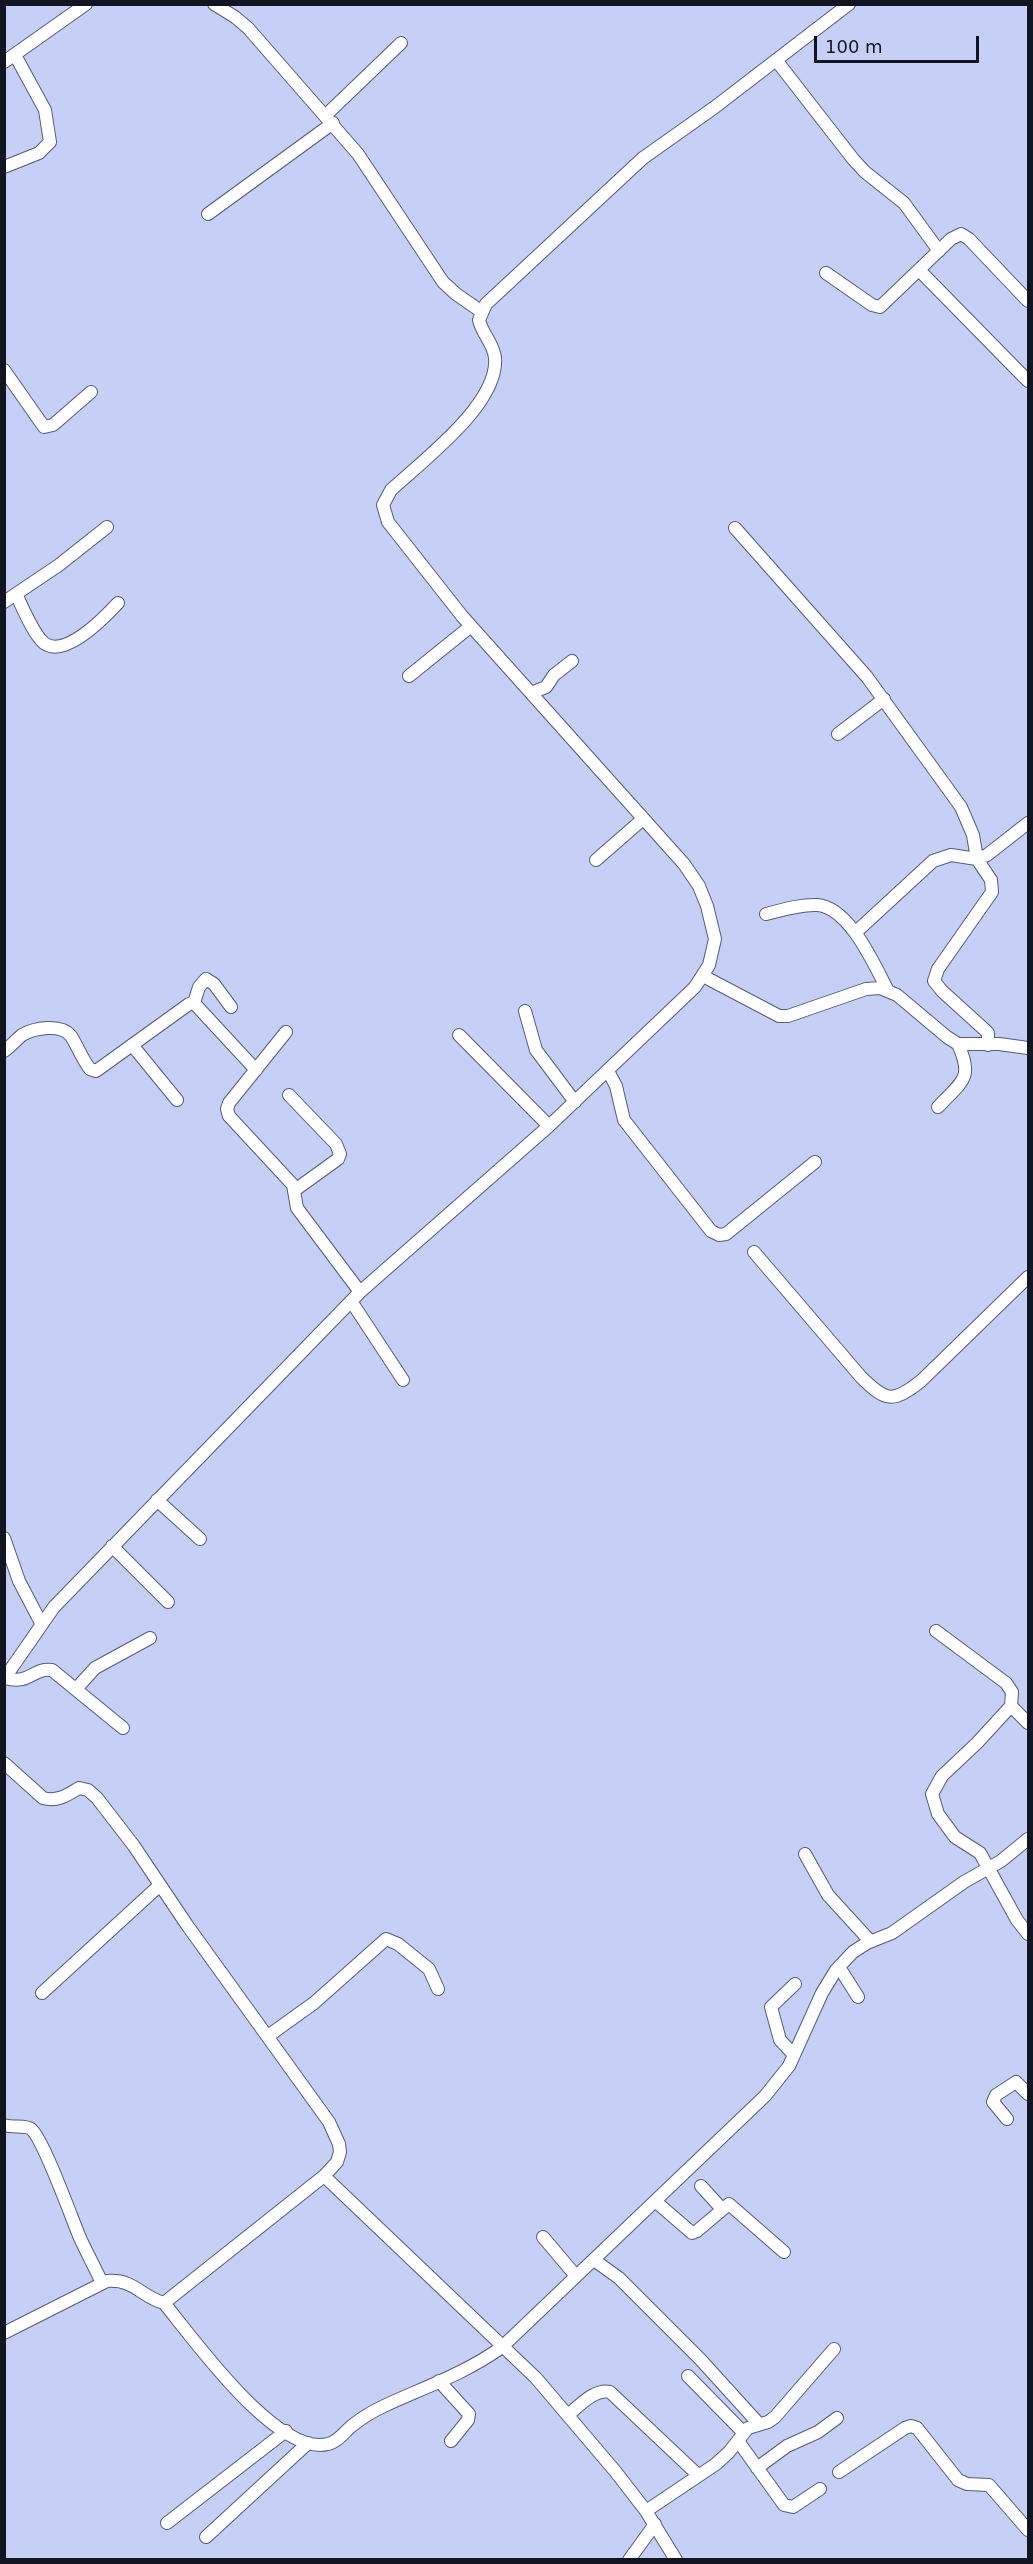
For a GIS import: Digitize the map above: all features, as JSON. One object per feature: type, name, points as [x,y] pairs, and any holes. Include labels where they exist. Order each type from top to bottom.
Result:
[{"type":"street","points":[[123,1728],[52,1670],[44,1670],[20,1681],[5,1679],[54,1606],[355,1297],[575,1102],[703,976],[709,965],[716,939],[699,886],[684,864],[471,626],[388,522],[383,505],[391,490],[468,419],[486,393],[491,381],[495,358],[493,347],[479,320],[486,304],[643,158],[849,4]]},
{"type":"street","points":[[216,5],[248,28],[329,119],[358,154],[443,282],[482,312]]},
{"type":"street","points":[[4,167],[39,153],[50,142],[45,110],[10,58],[77,7]]},
{"type":"street","points":[[208,214],[329,119],[401,43]]},
{"type":"street","points":[[776,60],[865,172],[904,203],[939,251]]},
{"type":"street","points":[[826,273],[876,307],[885,303],[956,236],[964,235],[1029,301]]},
{"type":"street","points":[[919,270],[1029,381]]},
{"type":"street","points":[[4,370],[44,427],[53,425],[91,392]]},
{"type":"street","points":[[4,602],[59,566],[107,527]]},
{"type":"street","points":[[735,528],[867,677],[962,807],[973,836],[977,859],[991,880],[992,892],[938,969],[934,981],[985,1029],[988,1033],[988,1045]]},
{"type":"street","points":[[16,594],[40,639],[49,646],[59,646],[86,634],[118,603]]},
{"type":"street","points":[[409,676],[471,626]]},
{"type":"street","points":[[531,693],[546,687],[554,675],[572,661]]},
{"type":"street","points":[[838,734],[884,699]]},
{"type":"street","points":[[596,860],[643,819]]},
{"type":"street","points":[[856,932],[933,861],[951,855],[977,859],[987,855],[1029,823]]},
{"type":"street","points":[[766,914],[820,905],[828,908],[856,932],[887,989]]},
{"type":"street","points":[[703,976],[779,1016],[788,1016],[866,989],[887,989],[897,994],[958,1044],[1029,1048]]},
{"type":"street","points":[[4,1051],[21,1036],[32,1031],[45,1028],[61,1029],[69,1034],[90,1069],[96,1071],[194,1003],[199,987],[206,979],[214,984],[231,1007]]},
{"type":"street","points":[[194,1003],[256,1070]]},
{"type":"street","points":[[525,1011],[536,1050],[575,1102]]},
{"type":"street","points":[[286,1032],[229,1103],[227,1109],[229,1116],[289,1180],[295,1190],[294,1200],[297,1208],[355,1297],[403,1380]]},
{"type":"street","points":[[459,1035],[549,1126]]},
{"type":"street","points":[[938,1107],[964,1077],[967,1070],[958,1044]]},
{"type":"street","points":[[132,1045],[177,1100]]},
{"type":"street","points":[[608,1071],[616,1086],[624,1120],[711,1231],[719,1234],[726,1233],[815,1162]]},
{"type":"street","points":[[289,1095],[336,1144],[340,1154],[338,1159],[295,1190]]},
{"type":"street","points":[[754,1252],[861,1377],[877,1394],[890,1398],[903,1395],[921,1382],[1029,1277]]},
{"type":"street","points":[[158,1500],[200,1539]]},
{"type":"street","points":[[4,1538],[19,1581],[41,1623]]},
{"type":"street","points":[[112,1546],[168,1602]]},
{"type":"street","points":[[936,1631],[1006,1683],[1012,1692],[1011,1707],[942,1776],[932,1794],[939,1814],[956,1837],[976,1850],[989,1868],[1017,1920],[1029,1934]]},
{"type":"street","points":[[76,1689],[95,1668],[150,1638]]},
{"type":"street","points":[[1011,1707],[1029,1723]]},
{"type":"street","points":[[4,1763],[43,1798],[50,1800],[62,1798],[79,1788],[88,1790],[97,1798],[134,1846],[329,2122],[339,2144],[340,2152],[337,2162],[324,2176],[164,2303]]},
{"type":"street","points":[[4,2333],[102,2283],[118,2280],[132,2284],[157,2301],[164,2303],[230,2385],[250,2406],[308,2443],[320,2446],[331,2444],[366,2415],[475,2365],[502,2347],[765,2096],[789,2066],[822,1993],[839,1967],[853,1953],[870,1941],[892,1933],[1029,1839]]},
{"type":"street","points":[[805,1854],[828,1895],[870,1941]]},
{"type":"street","points":[[42,1993],[160,1885]]},
{"type":"street","points":[[268,2036],[314,2003],[386,1939],[398,1944],[429,1969],[438,1989]]},
{"type":"street","points":[[839,1967],[858,1997]]},
{"type":"street","points":[[794,2055],[780,2040],[771,2007],[795,1984]]},
{"type":"street","points":[[1007,2119],[993,2102],[996,2095],[1016,2082],[1029,2094]]},
{"type":"street","points":[[4,2125],[33,2130],[50,2163],[102,2283]]},
{"type":"street","points":[[324,2176],[536,2378],[646,2511],[676,2559]]},
{"type":"street","points":[[701,2186],[722,2209]]},
{"type":"street","points":[[655,2201],[692,2233],[729,2204],[784,2252]]},
{"type":"street","points":[[543,2237],[576,2276]]},
{"type":"street","points":[[594,2260],[619,2278],[700,2359],[759,2424]]},
{"type":"street","points":[[646,2511],[716,2464],[747,2428],[775,2417],[834,2349]]},
{"type":"street","points":[[688,2376],[741,2437],[757,2468],[784,2505],[789,2507],[800,2503],[820,2489]]},
{"type":"street","points":[[439,2381],[469,2414],[468,2420],[451,2441]]},
{"type":"street","points":[[568,2415],[592,2396],[605,2391],[610,2392],[698,2475]]},
{"type":"street","points":[[757,2468],[787,2446],[818,2433],[837,2418]]},
{"type":"street","points":[[838,2472],[911,2426],[916,2428],[958,2480],[967,2484],[989,2485],[1029,2530]]},
{"type":"street","points":[[167,2523],[286,2431]]},
{"type":"street","points":[[206,2537],[308,2443]]},
{"type":"street","points":[[629,2559],[655,2524]]}]
